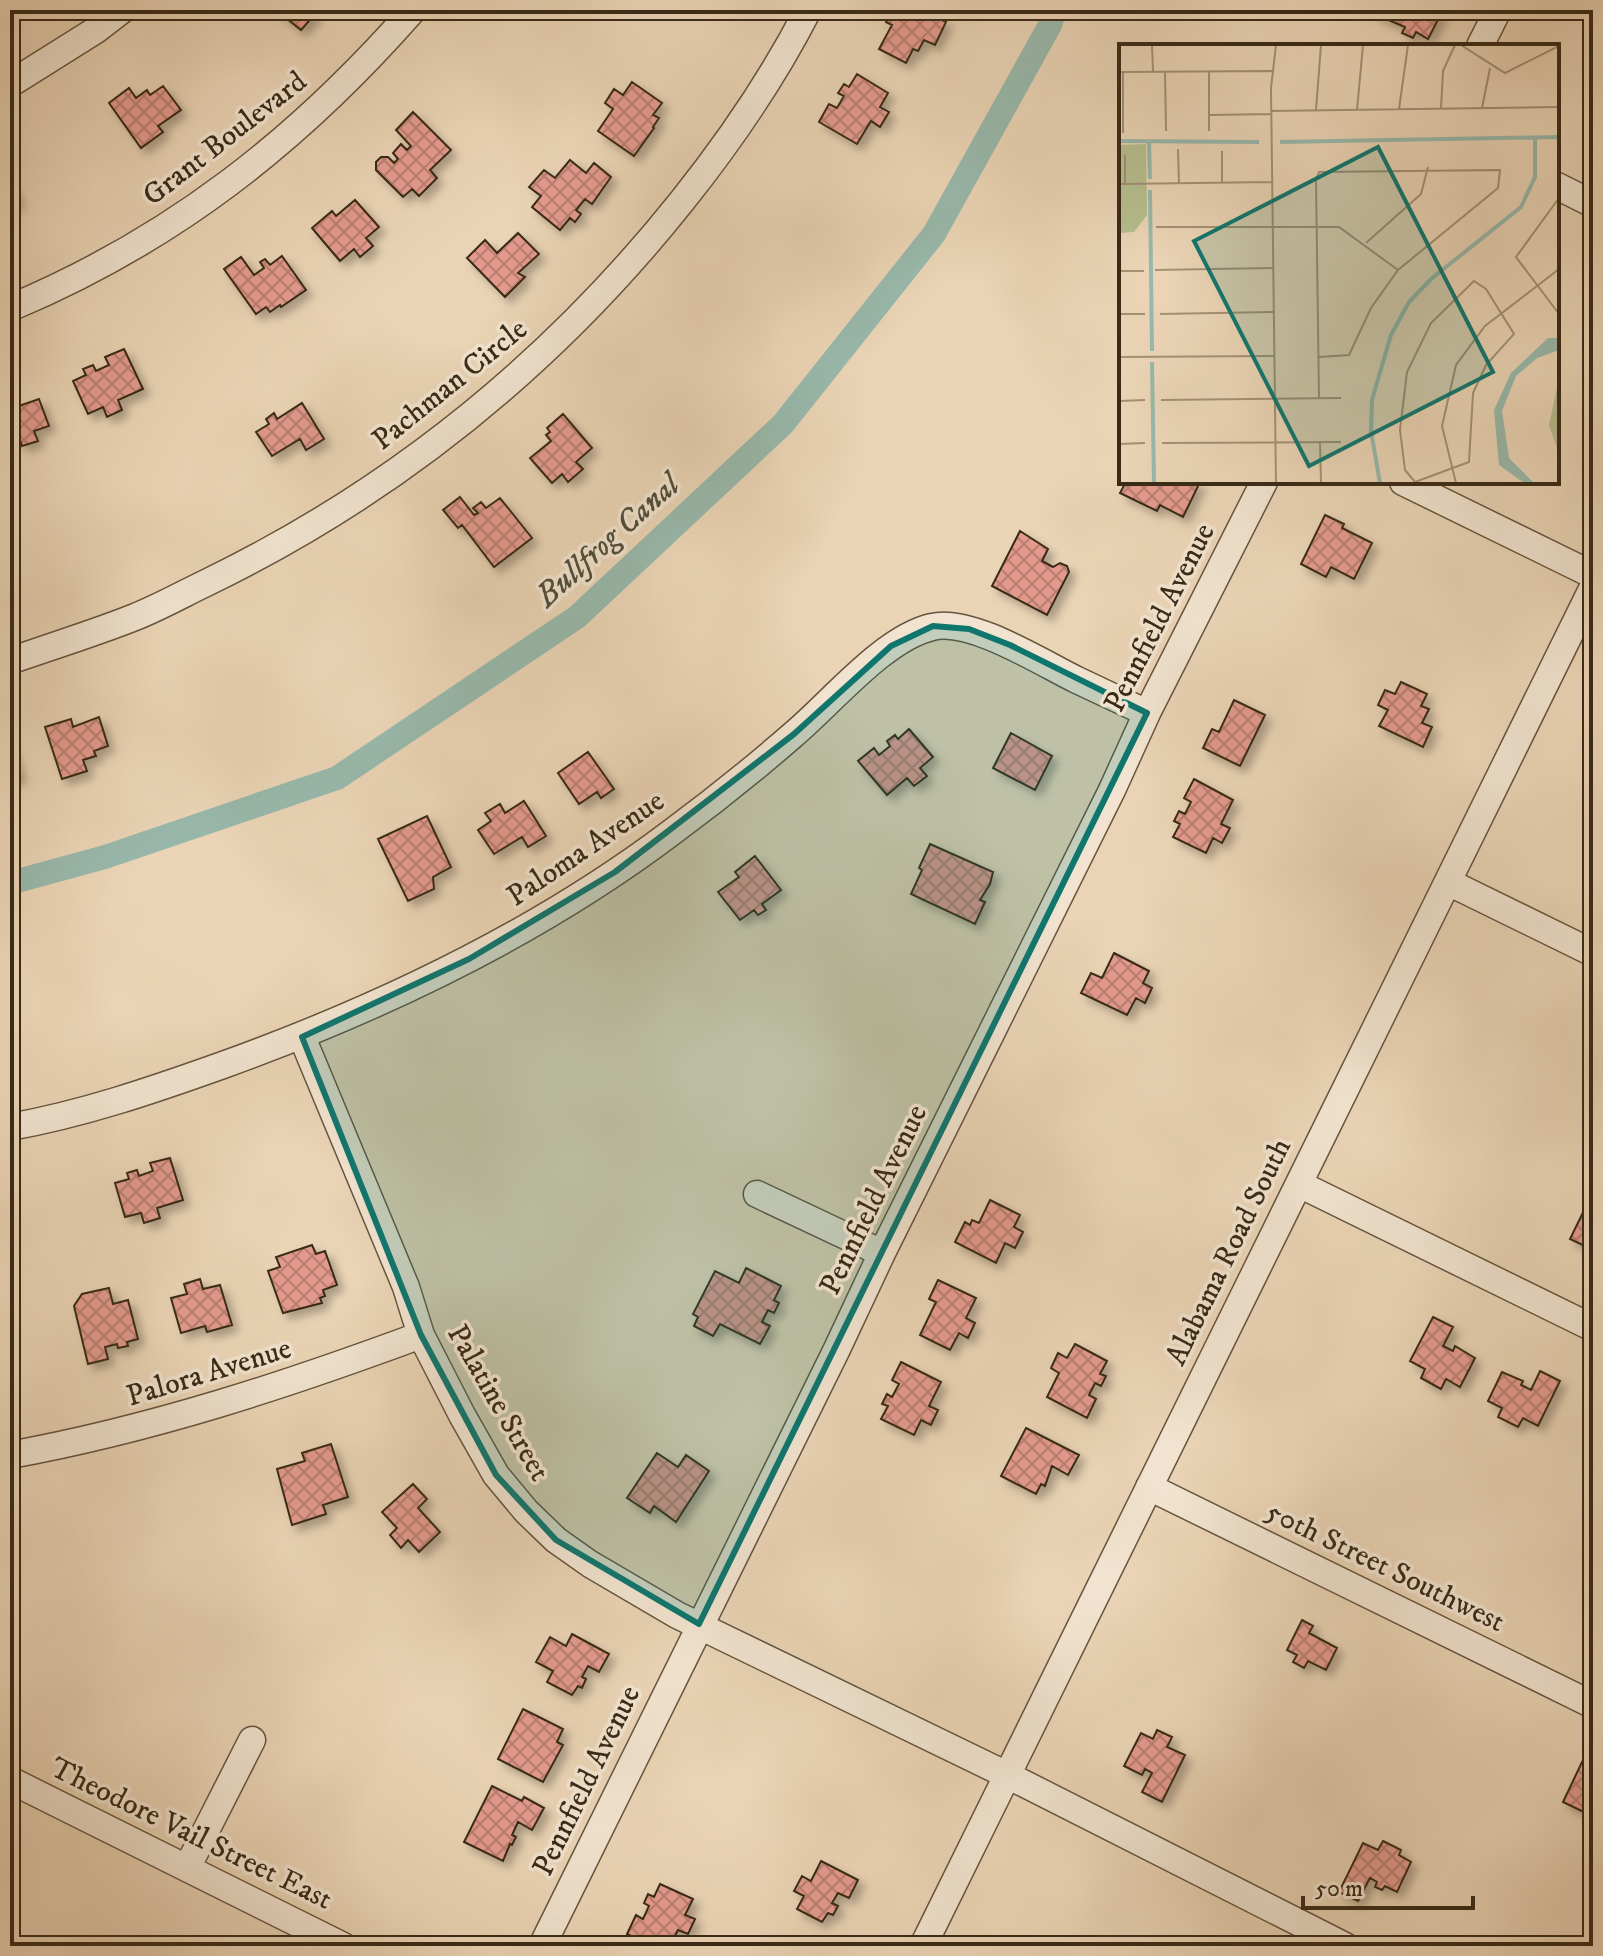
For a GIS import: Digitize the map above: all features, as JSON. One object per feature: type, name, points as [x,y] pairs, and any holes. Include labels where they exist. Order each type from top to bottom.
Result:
[{"type":"street","points":[[10,84],[122,10]]},
{"type":"street","name":"Grant Boulevard","points":[[10,308],[46,293],[149,239],[236,179],[352,77],[413,10]]},
{"type":"street","name":"Pachman Circle","points":[[10,661],[137,617],[258,558],[339,511],[466,420],[563,335],[641,253],[716,158],[769,80],[808,10]]},
{"type":"street","points":[[1481,44],[1498,10]]},
{"type":"street","points":[[1559,187],[1593,204]]},
{"type":"street","name":"Pennfield Avenue","points":[[542,1946],[1028,961],[1147,713],[1263,484]]},
{"type":"street","points":[[1407,484],[1593,575]]},
{"type":"street","name":"Alabama Road South","points":[[923,1946],[1593,587]]},
{"type":"street","name":"Paloma Avenue","points":[[10,1127],[78,1112],[157,1089],[302,1037],[520,932],[672,832],[794,734],[891,646],[933,626],[969,629],[1010,645],[1147,713]]},
{"type":"street","points":[[1448,882],[1593,953]]},
{"type":"street","name":"Palatine Street","points":[[302,1037],[406,1287],[421,1335],[496,1475],[556,1540],[590,1564],[677,1615],[1007,1775],[1345,1946]]},
{"type":"street","points":[[1299,1184],[1593,1328]]},
{"type":"street","points":[[757,1194],[882,1253]]},
{"type":"street","name":"Palora Avenue","points":[[10,1455],[119,1433],[187,1414],[271,1389],[421,1335]]},
{"type":"street","name":"50th Street Southwest","points":[[1149,1487],[1593,1705]]},
{"type":"street","points":[[187,1868],[252,1740]]},
{"type":"street","name":"Theodore Vail Street East","points":[[10,1780],[343,1946]]},
{"type":"highlighted area","points":[[933,626],[969,629],[1010,645],[1147,713],[699,1624],[556,1540],[496,1475],[421,1335],[302,1037],[469,959],[615,872],[794,734],[891,646]]},
{"type":"building","points":[[276,10],[312,10],[316,13],[301,30]]},
{"type":"building","points":[[892,10],[923,10],[946,22],[935,45],[924,40],[918,51],[913,49],[906,63],[879,49],[892,25],[886,22]]},
{"type":"building","points":[[1374,10],[1443,10],[1428,39],[1416,32],[1413,38],[1402,33],[1405,27],[1372,13]]},
{"type":"building","points":[[857,74],[888,93],[880,107],[889,112],[880,127],[871,121],[857,144],[819,122],[829,104],[837,108],[844,96],[838,93],[844,84],[849,87]]},
{"type":"building","points":[[632,82],[662,103],[653,115],[659,118],[654,128],[634,156],[598,131],[613,109],[605,103],[614,89],[623,95]]},
{"type":"building","points":[[163,86],[181,110],[158,126],[163,132],[141,148],[109,103],[129,88],[136,98],[147,90],[150,95]]},
{"type":"building","points":[[413,112],[451,150],[430,170],[437,178],[419,196],[412,189],[403,197],[376,170],[376,162],[381,157],[388,157],[394,163],[398,159],[393,153],[401,144],[407,150],[411,146],[396,130]]},
{"type":"building","points":[[570,160],[586,173],[594,163],[611,177],[592,204],[585,199],[576,210],[581,214],[575,222],[570,218],[560,230],[532,207],[541,196],[529,187],[544,170],[555,178]]},
{"type":"building","points":[[10,182],[18,202],[10,205]]},
{"type":"building","points":[[355,200],[379,227],[366,238],[373,246],[360,257],[354,249],[340,261],[312,228],[332,211],[336,216]]},
{"type":"building","points":[[518,233],[539,254],[518,273],[525,277],[505,297],[467,258],[485,240],[497,253]]},
{"type":"building","points":[[282,256],[306,290],[281,307],[270,312],[266,307],[256,314],[224,269],[241,257],[254,275],[264,268],[260,262],[265,259],[270,265]]},
{"type":"building","points":[[124,349],[143,389],[118,400],[122,410],[107,417],[103,407],[88,414],[73,381],[86,375],[83,369],[93,365],[96,371],[109,365],[105,357]]},
{"type":"building","points":[[39,399],[49,426],[34,431],[38,441],[22,446],[19,437],[10,440],[10,409]]},
{"type":"building","points":[[302,403],[324,439],[306,450],[300,439],[272,456],[256,432],[269,424],[266,419],[274,413],[277,419]]},
{"type":"building","points":[[563,414],[592,448],[576,462],[583,469],[568,482],[562,474],[552,483],[530,458],[551,441],[546,435],[550,432],[547,428]]},
{"type":"building","points":[[1125,484],[1199,484],[1183,517],[1160,505],[1157,511],[1120,493]]},
{"type":"building","points":[[460,497],[474,515],[478,513],[473,508],[481,502],[486,508],[500,498],[532,538],[494,567],[462,525],[458,528],[443,510]]},
{"type":"building","points":[[1325,515],[1344,524],[1342,528],[1372,543],[1354,579],[1331,567],[1326,577],[1301,564]]},
{"type":"building","points":[[1020,531],[1048,549],[1042,561],[1053,567],[1060,563],[1067,566],[1069,572],[1047,615],[992,586]]},
{"type":"building","points":[[1401,682],[1427,694],[1421,706],[1429,709],[1422,723],[1432,727],[1423,747],[1379,726],[1388,710],[1378,705],[1385,690],[1395,694]]},
{"type":"building","points":[[1234,700],[1265,715],[1240,766],[1203,748],[1212,729],[1219,732]]},
{"type":"building","points":[[99,717],[108,746],[94,751],[96,756],[83,760],[87,771],[62,779],[45,727],[71,719],[73,727]]},
{"type":"building","points":[[909,729],[933,757],[920,768],[927,776],[914,786],[907,778],[887,795],[858,761],[874,748],[879,755],[890,746],[887,741],[895,735],[898,739]]},
{"type":"building","points":[[1011,733],[1052,756],[1035,790],[993,768]]},
{"type":"building","points":[[10,744],[20,777],[10,780]]},
{"type":"building","points":[[588,752],[614,789],[601,798],[597,792],[579,804],[558,773]]},
{"type":"building","points":[[1194,779],[1233,800],[1221,824],[1230,828],[1222,843],[1213,838],[1206,853],[1173,837],[1180,824],[1174,821],[1179,811],[1185,814],[1191,802],[1184,798]]},
{"type":"building","points":[[524,801],[546,836],[528,847],[522,837],[494,854],[478,830],[491,821],[485,813],[500,804],[505,813]]},
{"type":"building","points":[[427,816],[451,867],[433,877],[434,889],[408,901],[378,839]]},
{"type":"building","points":[[930,844],[993,872],[980,900],[985,902],[975,924],[911,894]]},
{"type":"building","points":[[755,856],[781,890],[762,904],[766,910],[758,915],[754,910],[740,920],[718,892],[739,877],[735,872]]},
{"type":"building","points":[[1114,953],[1149,971],[1143,983],[1152,988],[1145,1003],[1136,998],[1127,1015],[1081,993],[1091,973],[1102,978]]},
{"type":"building","points":[[170,1158],[183,1200],[157,1208],[160,1218],[144,1223],[141,1213],[125,1217],[115,1183],[129,1179],[127,1173],[137,1170],[139,1176],[153,1171],[150,1163]]},
{"type":"building","points":[[990,1200],[1020,1215],[1014,1227],[1023,1232],[1015,1248],[1005,1243],[996,1263],[955,1242],[965,1222],[970,1225],[972,1220],[979,1223]]},
{"type":"building","points":[[1589,1200],[1593,1202],[1593,1250],[1570,1239]]},
{"type":"building","points":[[312,1245],[316,1254],[325,1251],[337,1285],[323,1290],[325,1296],[320,1298],[322,1303],[283,1313],[268,1271],[280,1267],[276,1257]]},
{"type":"building","points":[[746,1268],[781,1286],[774,1300],[779,1303],[774,1313],[768,1310],[762,1322],[770,1326],[760,1344],[720,1324],[713,1336],[694,1326],[698,1317],[693,1314],[715,1271],[739,1283]]},
{"type":"building","points":[[200,1279],[203,1289],[220,1285],[232,1325],[207,1332],[205,1326],[181,1333],[171,1298],[187,1294],[184,1284]]},
{"type":"building","points":[[938,1280],[976,1298],[966,1318],[975,1323],[968,1338],[959,1333],[950,1350],[920,1335],[936,1302],[929,1299]]},
{"type":"building","points":[[109,1288],[113,1304],[128,1300],[138,1339],[127,1342],[128,1346],[118,1348],[117,1344],[105,1347],[108,1359],[88,1364],[74,1306],[82,1294]]},
{"type":"building","points":[[1433,1317],[1453,1327],[1443,1346],[1453,1351],[1455,1346],[1475,1358],[1460,1387],[1446,1379],[1441,1389],[1421,1378],[1425,1369],[1410,1361]]},
{"type":"building","points":[[1075,1344],[1107,1361],[1100,1374],[1106,1376],[1101,1386],[1095,1383],[1089,1395],[1096,1399],[1087,1418],[1047,1397],[1059,1373],[1051,1368],[1058,1353],[1067,1358]]},
{"type":"building","points":[[901,1362],[941,1382],[929,1406],[938,1410],[931,1425],[921,1420],[914,1435],[881,1419],[888,1406],[882,1404],[887,1394],[892,1397],[899,1384],[892,1380]]},
{"type":"building","points":[[1540,1371],[1560,1381],[1538,1426],[1523,1418],[1518,1427],[1498,1417],[1502,1408],[1488,1401],[1502,1372],[1523,1381],[1521,1385],[1531,1390]]},
{"type":"building","points":[[1026,1428],[1079,1455],[1068,1475],[1052,1466],[1045,1486],[1041,1484],[1036,1494],[1001,1476]]},
{"type":"building","points":[[331,1444],[348,1497],[323,1505],[326,1514],[292,1525],[277,1469],[305,1461],[302,1453]]},
{"type":"building","points":[[657,1453],[678,1467],[686,1455],[709,1471],[676,1522],[654,1506],[650,1513],[627,1498]]},
{"type":"building","points":[[413,1484],[427,1499],[418,1508],[440,1532],[419,1552],[408,1540],[401,1548],[390,1535],[397,1528],[382,1512]]},
{"type":"building","points":[[1302,1620],[1313,1626],[1309,1633],[1337,1648],[1326,1670],[1308,1661],[1304,1668],[1293,1662],[1297,1655],[1287,1650]]},
{"type":"building","points":[[572,1634],[609,1654],[599,1672],[588,1666],[582,1677],[586,1679],[582,1688],[578,1686],[572,1695],[547,1682],[553,1671],[536,1662],[550,1637],[566,1646]]},
{"type":"building","points":[[523,1709],[563,1729],[557,1742],[563,1745],[543,1782],[498,1759]]},
{"type":"building","points":[[1157,1730],[1172,1737],[1167,1747],[1185,1755],[1162,1802],[1142,1792],[1152,1773],[1145,1769],[1142,1775],[1124,1766],[1141,1733],[1153,1739]]},
{"type":"building","points":[[1582,1762],[1593,1767],[1593,1829],[1583,1824],[1588,1814],[1563,1802]]},
{"type":"building","points":[[492,1786],[544,1808],[532,1830],[518,1822],[512,1835],[516,1837],[503,1861],[464,1842]]},
{"type":"building","points":[[1383,1841],[1401,1850],[1399,1855],[1411,1862],[1397,1892],[1385,1886],[1382,1890],[1375,1887],[1377,1882],[1370,1878],[1358,1901],[1339,1892],[1363,1843],[1378,1850]]},
{"type":"building","points":[[821,1861],[858,1880],[849,1898],[838,1893],[832,1903],[838,1906],[833,1915],[828,1913],[822,1922],[797,1909],[804,1896],[794,1891],[802,1876],[811,1881]]},
{"type":"building","points":[[660,1884],[693,1899],[685,1915],[695,1919],[688,1934],[678,1930],[670,1946],[651,1946],[627,1934],[636,1915],[643,1919],[649,1906],[644,1903],[648,1894],[654,1897]]},
{"type":"waterway","name":"Bullfrog Canal","points":[[10,883],[105,857],[337,778],[577,617],[783,424],[934,234],[1050,25],[1055,10]]}]
